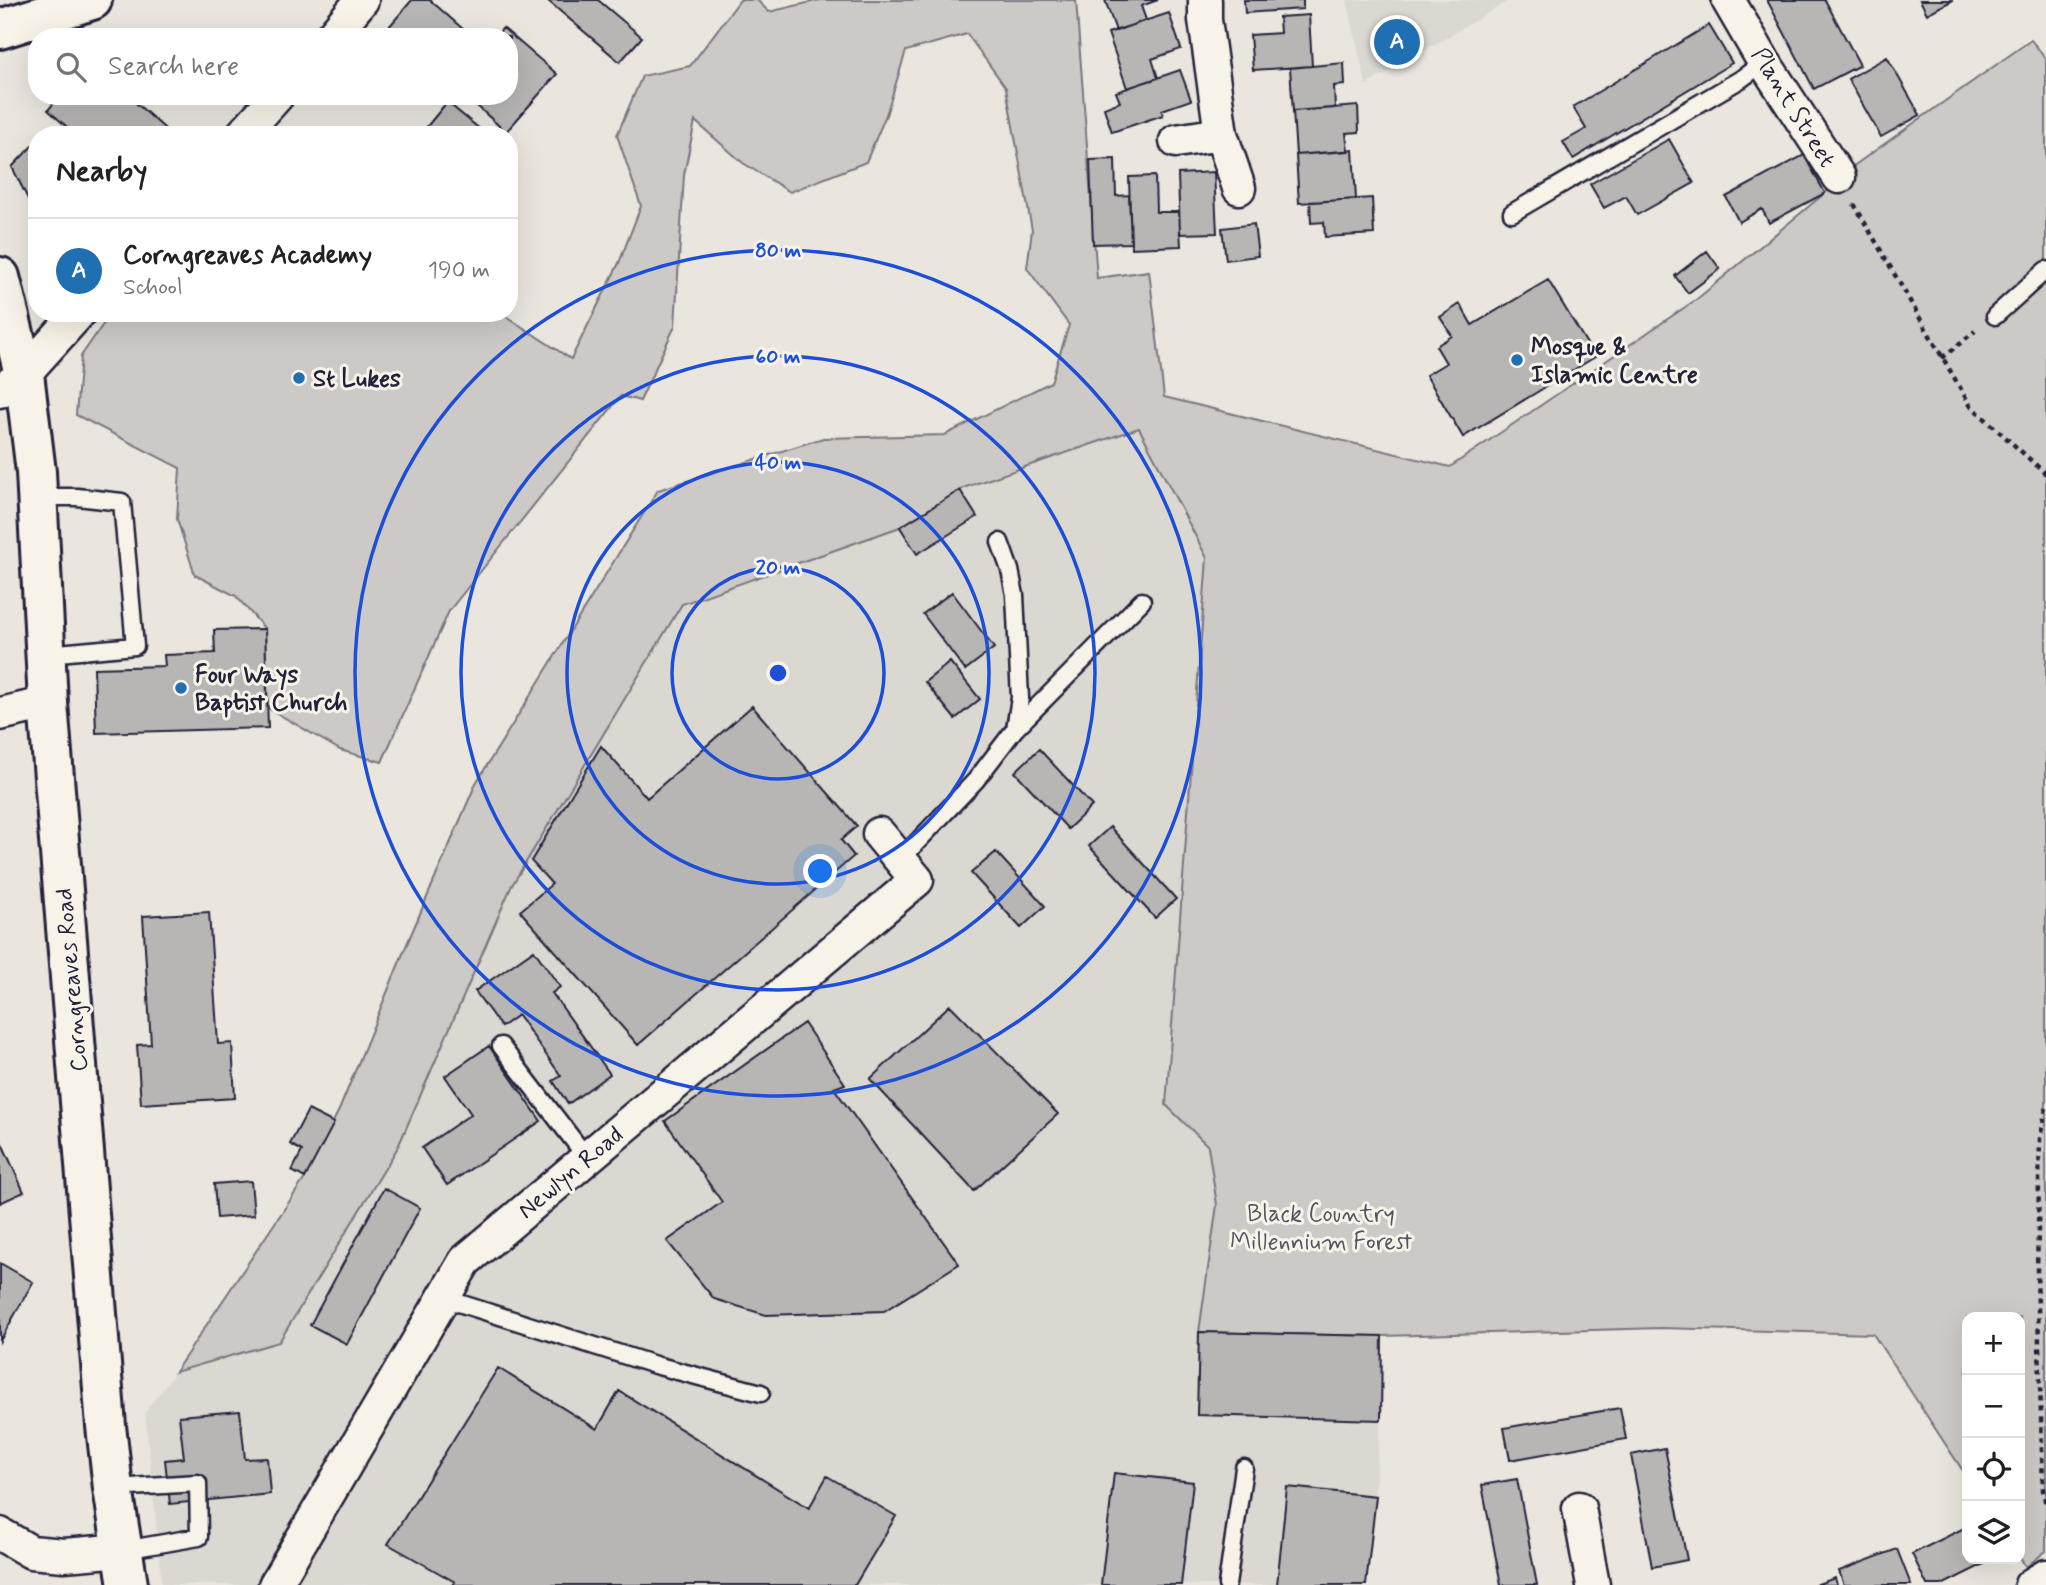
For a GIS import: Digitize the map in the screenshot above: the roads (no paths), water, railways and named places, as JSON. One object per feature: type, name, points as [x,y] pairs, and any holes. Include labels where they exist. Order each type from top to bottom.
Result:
[{"type":"main road","points":[[0,29],[92,0]]},
{"type":"main road","name":"Corngreaves Road","points":[[0,277],[12,383],[37,497],[48,703],[113,1488],[126,1567]]},
{"type":"street","points":[[328,25],[362,0]]},
{"type":"street","points":[[1205,0],[1205,20],[1221,134],[1239,188]]},
{"type":"street","name":"Plant Street","points":[[1728,0],[1764,62],[1839,177]]},
{"type":"street","points":[[236,126],[255,105]]},
{"type":"street","points":[[250,126],[269,105]]},
{"type":"street","points":[[1176,141],[1221,134]]},
{"type":"street","points":[[12,383],[40,334],[51,322]]},
{"type":"street","points":[[12,383],[70,322]]},
{"type":"street","points":[[0,714],[48,703]]},
{"type":"street","name":"Newlyn Road","points":[[275,1585],[465,1261],[917,880],[879,834]]},
{"type":"street","points":[[1579,1508],[1593,1585]]},
{"type":"street","points":[[0,1534],[32,1552],[126,1567]]},
{"type":"street","points":[[2031,1585],[2046,1576]]},
{"type":"lane","points":[[1512,213],[1741,79],[1764,62]]},
{"type":"lane","points":[[1995,316],[2046,270]]},
{"type":"lane","points":[[37,497],[77,497],[122,502],[135,646],[47,654]]},
{"type":"lane","points":[[1000,542],[1015,595],[1020,698],[1015,729]]},
{"type":"lane","points":[[900,860],[976,780],[1015,729],[1142,601]]},
{"type":"lane","points":[[500,1045],[587,1158]]},
{"type":"lane","points":[[443,1298],[654,1365],[761,1393]]},
{"type":"lane","points":[[1227,1585],[1244,1468]]},
{"type":"lane","points":[[113,1488],[198,1483],[199,1538],[126,1567]]},
{"type":"place","name":"Corngreaves Academy","points":[[1397,42]]},
{"type":"place","name":"Mosque & Islamic Centre","points":[[1517,360]]},
{"type":"place","name":"St Lukes","points":[[299,378]]},
{"type":"place","name":"Four Ways Baptist Church","points":[[181,688]]},
{"type":"park label","name":"Black Country Millennium Forest","points":[[1321,1227]]}]
